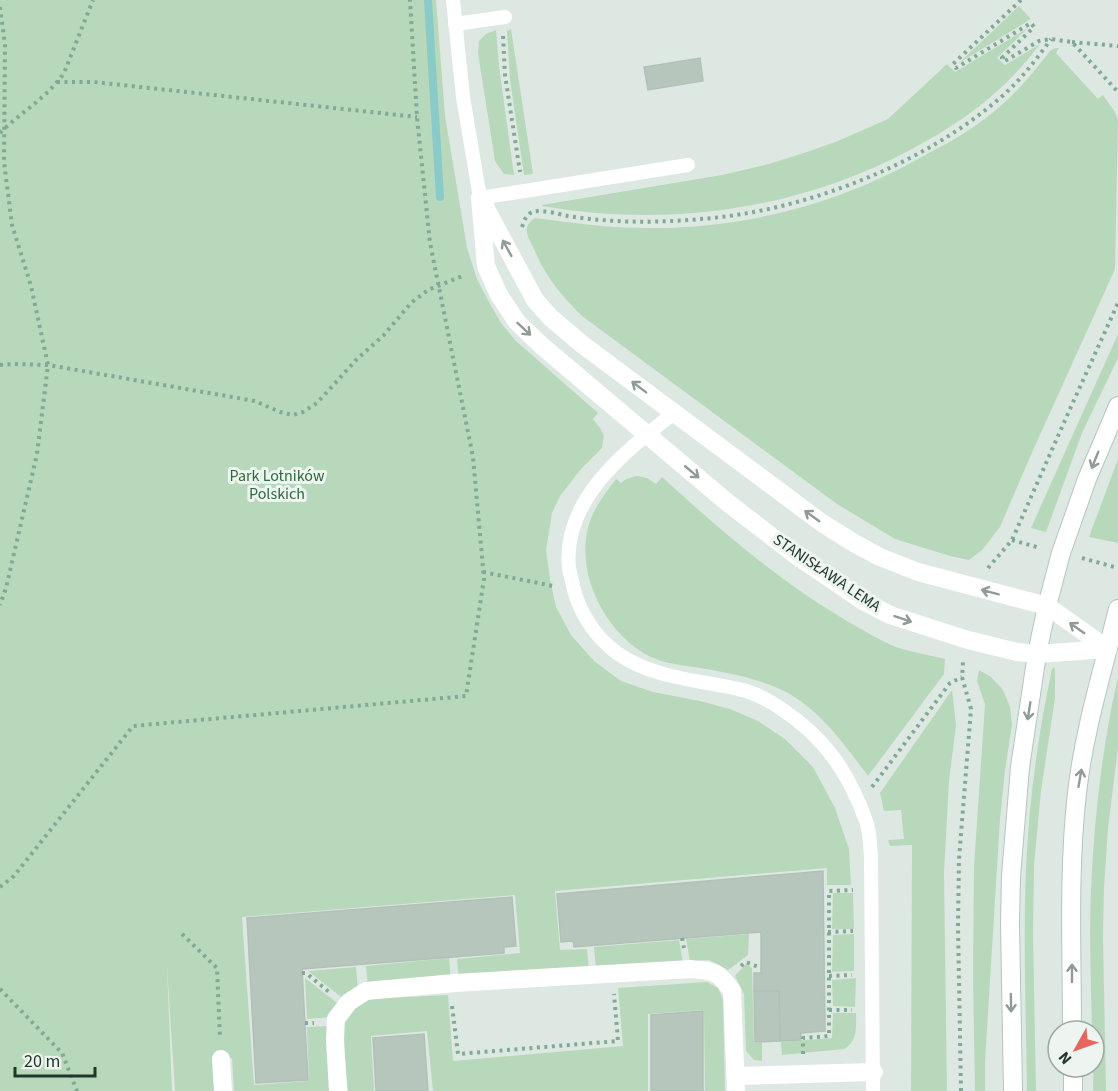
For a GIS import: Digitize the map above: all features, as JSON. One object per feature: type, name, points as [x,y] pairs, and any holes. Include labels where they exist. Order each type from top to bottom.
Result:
[{"type":"street","points":[[480,198],[535,300],[551,318],[804,510],[880,557],[918,572],[1047,606],[1108,649]]},
{"type":"street","name":"STANISŁAWA LEMA","points":[[480,198],[486,267],[517,322],[542,346],[728,503],[797,556],[863,601],[890,615],[968,640],[1017,652],[1037,654],[1108,649]]},
{"type":"street","points":[[1013,1091],[1011,876],[1020,767],[1037,654],[1061,553],[1087,479],[1118,406]]},
{"type":"street","points":[[1072,1019],[1073,841],[1077,791],[1093,706],[1118,609]]},
{"type":"street","points":[[338,1091],[336,1019],[349,1002],[366,991],[691,969],[712,971],[724,980],[732,991],[736,1084],[803,1074],[873,1072]]},
{"type":"street","points":[[221,1059],[224,1091]]},
{"type":"lane","points":[[453,0],[463,98],[480,198],[688,165]]},
{"type":"lane","points":[[455,24],[503,17]]},
{"type":"lane","points":[[674,413],[613,465],[598,481],[585,502],[575,523],[570,544],[569,568],[575,593],[584,615],[599,636],[617,653],[661,674],[742,689],[769,700],[800,721],[825,745],[844,772],[867,823],[871,856],[873,1091]]},
{"type":"path","points":[[0,133],[49,92],[64,73],[93,0]]},
{"type":"path","points":[[0,887],[14,876],[133,726],[466,696],[484,579],[473,457],[430,243],[417,117],[410,0]]},
{"type":"path","points":[[1021,0],[952,64],[956,68],[1031,23],[1034,27],[1002,58],[1005,61],[1039,40],[1051,39],[1118,46]]},
{"type":"path","points":[[0,7],[5,45],[4,162],[12,225],[32,286],[48,365],[37,454],[0,605]]},
{"type":"path","points":[[503,17],[505,75],[520,177],[532,212]]},
{"type":"path","points":[[523,234],[523,223],[532,212],[593,220],[672,222],[740,214],[817,196],[875,174],[926,149],[963,126],[1002,96],[1035,61],[1051,39]]},
{"type":"path","points":[[1071,42],[1118,92]]},
{"type":"path","points":[[57,82],[94,82],[417,117]]},
{"type":"path","points":[[0,365],[48,365],[255,401],[293,415],[317,403],[357,359],[383,336],[411,303],[439,285]]},
{"type":"path","points":[[984,572],[1012,540],[1118,303]]},
{"type":"path","points":[[1012,540],[1041,548]]},
{"type":"path","points":[[1083,559],[1118,568]]},
{"type":"path","points":[[483,572],[557,587]]},
{"type":"path","points":[[961,1091],[959,859],[971,709],[962,677],[963,665]]},
{"type":"path","points":[[872,788],[950,682],[962,677]]},
{"type":"path","points":[[803,1074],[803,1038],[829,1036],[829,891],[856,890]]},
{"type":"path","points":[[828,932],[857,931]]},
{"type":"path","points":[[182,934],[217,968],[221,1059]]},
{"type":"path","points":[[302,973],[306,973],[346,1005]]},
{"type":"path","points":[[450,984],[458,1054],[618,1041],[612,974]]},
{"type":"path","points":[[829,975],[859,974]]},
{"type":"path","points":[[0,989],[62,1053],[77,1091]]},
{"type":"path","points":[[828,1010],[859,1010]]},
{"type":"green space","name":"Park Lotników Polskich","points":[[0,0],[436,0],[445,116],[467,248],[477,279],[501,323],[516,341],[598,413],[593,419],[604,436],[602,448],[581,469],[560,496],[552,513],[546,550],[556,607],[571,635],[594,661],[621,681],[653,692],[730,709],[758,721],[785,739],[813,767],[835,808],[849,849],[851,885],[827,885],[827,868],[555,891],[560,950],[587,949],[589,969],[459,981],[457,959],[520,953],[515,895],[242,917],[254,1085],[309,1081],[307,1027],[330,1026],[333,1091],[234,1091],[232,1058],[216,1059],[217,1091],[175,1091],[167,966],[172,1091],[0,1091]]},
{"type":"green space","points":[[1019,6],[1031,19],[959,63]]},
{"type":"green space","points":[[1028,28],[997,58],[1005,65],[1040,44],[1012,77],[982,104],[949,128],[912,149],[869,170],[824,187],[778,200],[732,209],[685,214],[637,215],[542,206],[722,175],[769,164],[838,141],[888,119],[947,64],[955,72]]},
{"type":"green space","points":[[511,29],[533,174],[524,175],[510,80],[507,31]]},
{"type":"green space","points":[[496,30],[514,175],[504,174],[495,161],[478,53],[479,41],[486,34]]},
{"type":"green space","points":[[1059,48],[1056,53],[1098,99],[1103,95],[1118,120],[1115,269],[1000,527],[982,550],[969,560],[895,539],[837,504],[582,316],[548,276],[528,236],[527,227],[535,218],[634,228],[677,228],[735,222],[820,202],[908,165],[978,124],[1012,95],[1051,50]]},
{"type":"green space","points":[[1118,334],[1118,358],[1082,433],[1046,532],[1031,528]]},
{"type":"green space","points":[[1118,459],[1118,543],[1089,537]]},
{"type":"green space","points":[[637,476],[647,478],[656,484],[662,477],[774,572],[847,621],[896,647],[945,659],[944,674],[868,776],[819,717],[782,690],[750,678],[658,660],[640,651],[624,638],[610,621],[590,583],[586,562],[586,541],[592,515],[616,479],[621,483]]},
{"type":"green space","points":[[1054,667],[1055,698],[1041,791],[1034,865],[1036,1091],[1027,1091],[1025,924],[1027,843],[1038,743]]},
{"type":"green space","points":[[979,670],[991,677],[1003,690],[1010,707],[1012,725],[1000,819],[985,1091],[975,1091],[973,975],[974,866],[985,704],[977,681]]},
{"type":"green space","points":[[1118,677],[1118,748],[1108,828],[1104,888],[1105,1019],[1092,1019],[1090,908],[1092,863],[1103,756]]},
{"type":"green space","points":[[952,690],[956,725],[949,781],[944,872],[947,1091],[911,1091],[912,845],[890,846],[888,840],[904,839],[901,810],[884,811],[880,793]]},
{"type":"green space","points":[[833,893],[853,893],[854,929],[832,929]]},
{"type":"green space","points":[[749,934],[748,955],[728,970],[709,960],[690,961],[686,939]]},
{"type":"green space","points":[[854,934],[854,971],[832,972],[833,935]]},
{"type":"green space","points":[[679,940],[683,963],[596,971],[594,947]]},
{"type":"green space","points":[[449,958],[451,981],[368,988],[366,966]]},
{"type":"green space","points":[[746,964],[752,968],[754,1043],[762,1043],[762,1061],[754,1060],[746,1051],[744,994],[735,976]]},
{"type":"green space","points":[[356,967],[358,990],[344,999],[308,971]]},
{"type":"green space","points":[[305,978],[340,1005],[332,1017],[307,1019]]},
{"type":"green space","points":[[856,978],[855,1007],[833,1006],[832,980]]},
{"type":"green space","points":[[707,982],[718,988],[723,999],[725,1091],[705,1091],[704,1010],[648,1014],[648,1091],[433,1091],[427,1031],[371,1036],[374,1091],[348,1091],[342,1026],[350,1008],[363,999],[448,995],[453,1061],[623,1046],[618,988]]},
{"type":"green space","points":[[833,1013],[856,1013],[854,1038],[849,1046],[844,1049],[782,1055],[781,1042],[832,1038]]},
{"type":"green space","points":[[1093,1079],[1106,1079],[1106,1091],[1093,1091]]},
{"type":"building","points":[[700,58],[703,81],[648,90],[644,67]]},
{"type":"building","points":[[823,871],[825,1031],[801,1033],[801,1040],[780,1041],[779,991],[754,991],[754,973],[761,973],[761,932],[574,947],[573,941],[561,942],[557,894]]},
{"type":"building","points":[[512,897],[516,946],[504,947],[504,953],[302,969],[308,1080],[256,1083],[247,918]]},
{"type":"building","points":[[754,991],[779,991],[780,1041],[755,1042]]},
{"type":"building","points":[[703,1011],[703,1091],[651,1091],[651,1015]]},
{"type":"building","points":[[424,1034],[428,1091],[376,1091],[373,1038]]},
{"type":"waterway","points":[[428,0],[440,197]]}]
